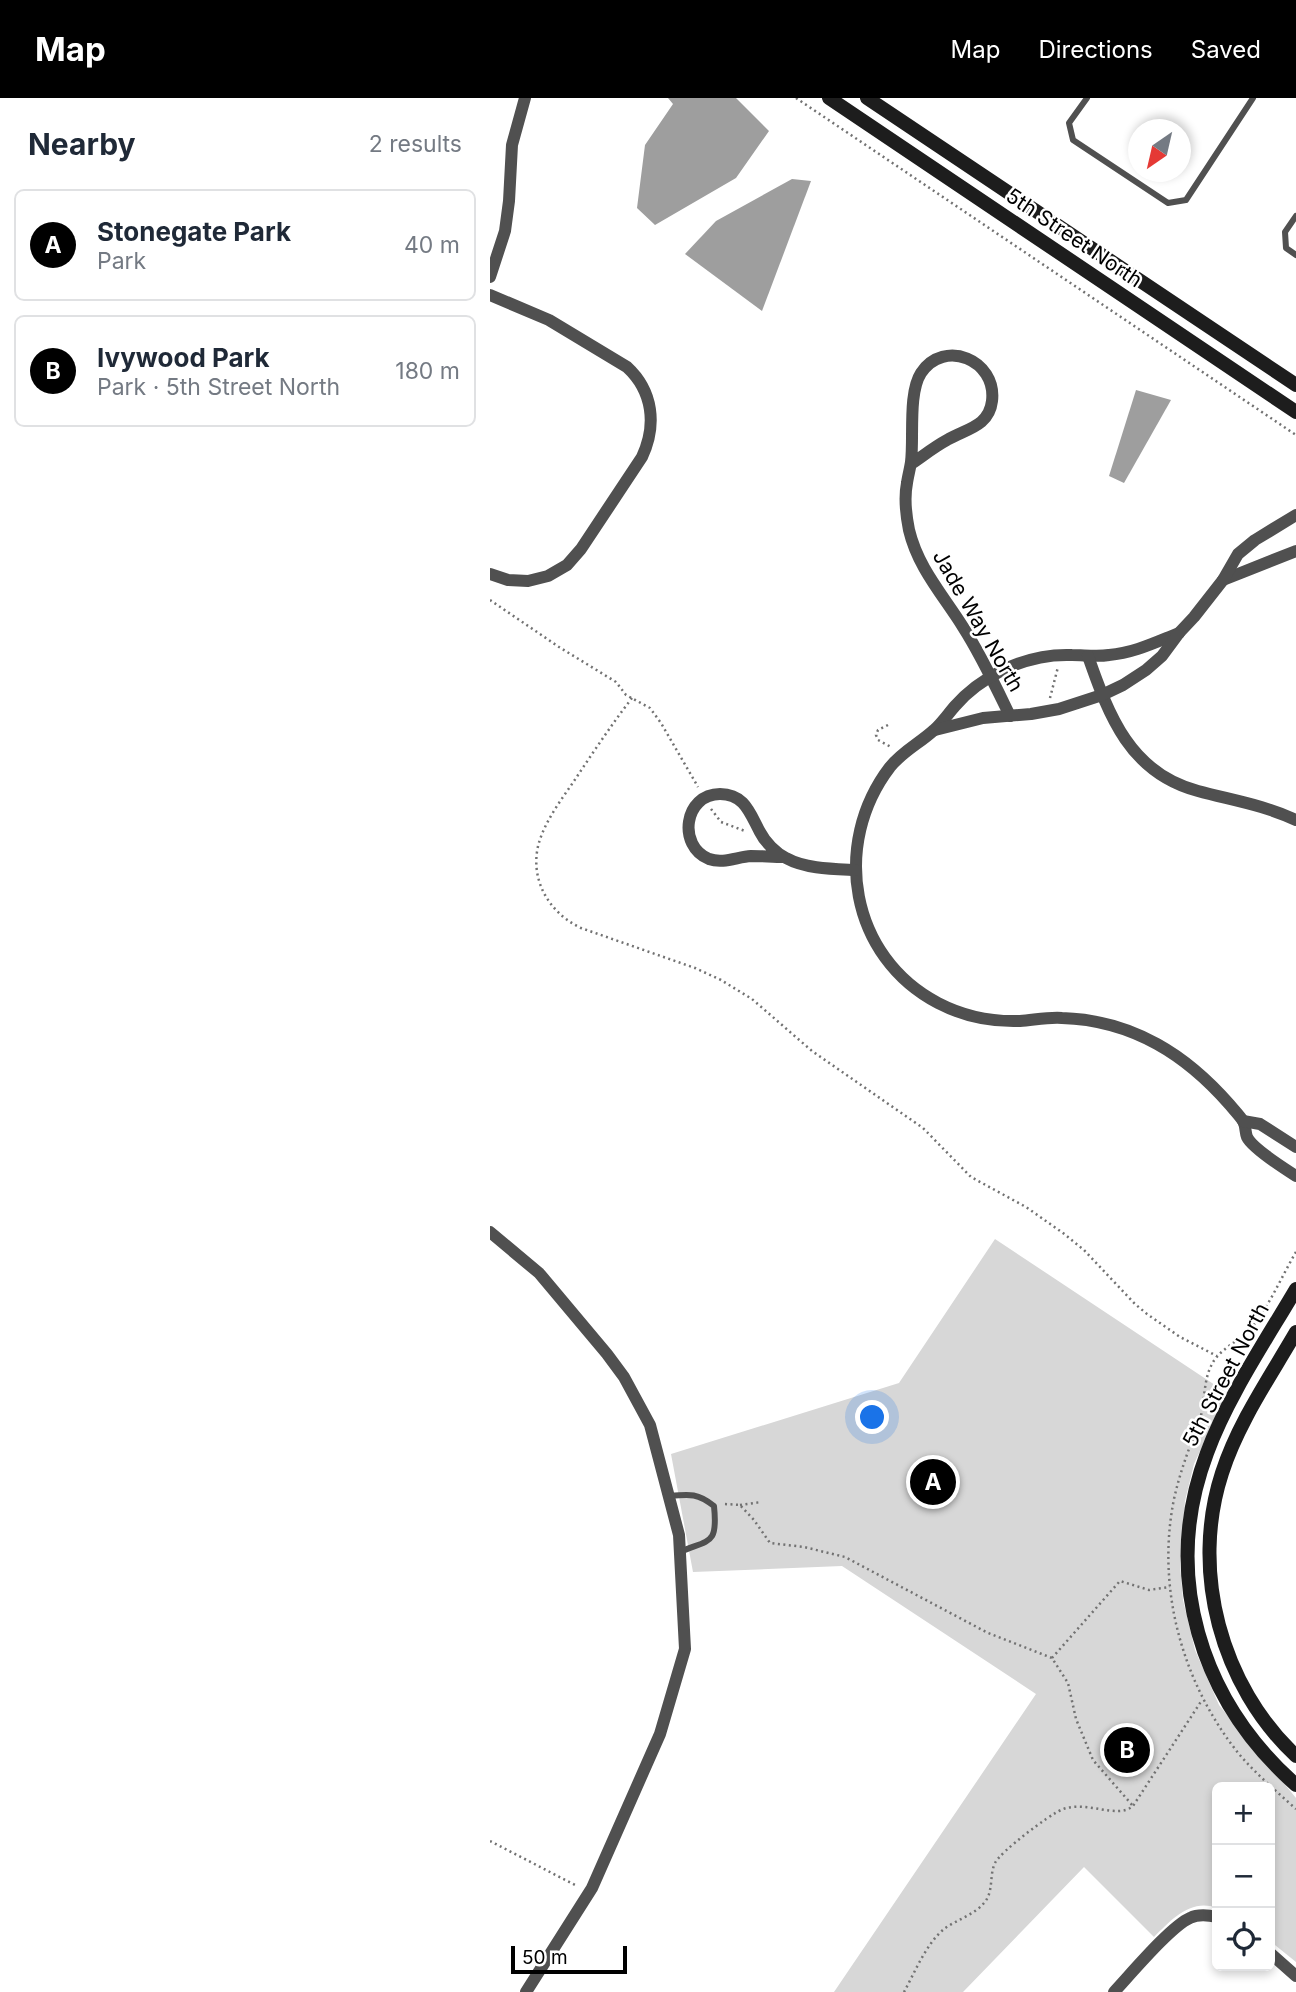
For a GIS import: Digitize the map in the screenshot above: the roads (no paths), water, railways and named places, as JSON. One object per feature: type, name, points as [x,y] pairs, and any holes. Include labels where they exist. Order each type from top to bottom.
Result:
[{"type":"street","points":[[490,277],[505,230],[512,145],[525,98]]},
{"type":"street","name":"5th Street North","points":[[829,98],[1296,412]]},
{"type":"street","name":"5th Street North","points":[[867,98],[1296,385]]},
{"type":"street","points":[[490,295],[560,326],[622,363],[640,382],[648,399],[652,418],[649,441],[639,461],[572,561],[561,570],[541,579],[514,581],[490,574]]},
{"type":"street","name":"Jade Way North","points":[[911,464],[949,439],[975,428],[985,419],[991,405],[992,386],[979,365],[964,357],[947,356],[933,361],[920,374],[914,395],[911,464],[906,501],[909,528],[928,576],[969,636],[1010,716]]},
{"type":"street","points":[[935,730],[977,719],[1059,709],[1123,685],[1155,663],[1223,580],[1238,554],[1296,515]]},
{"type":"street","points":[[1223,580],[1296,551]]},
{"type":"street","points":[[1179,633],[1128,652],[1044,657],[1019,663],[991,677],[965,696],[935,730],[898,758],[878,785],[862,823],[856,849],[855,870],[859,899],[867,925],[876,942],[897,971],[929,998],[948,1008],[979,1017],[1015,1021],[1080,1019],[1139,1035],[1193,1068],[1243,1121],[1247,1139],[1296,1176]]},
{"type":"street","points":[[1088,656],[1115,725],[1128,745],[1157,772],[1193,790],[1246,802],[1296,820]]},
{"type":"street","points":[[784,857],[766,841],[748,808],[739,799],[729,795],[713,795],[699,802],[691,812],[687,827],[690,840],[695,849],[708,858],[722,861],[750,856],[784,857],[807,864],[855,870]]},
{"type":"street","points":[[1243,1121],[1260,1124],[1296,1147]]},
{"type":"street","points":[[490,1231],[539,1273],[607,1354],[624,1377],[650,1424],[678,1535],[685,1648],[660,1734],[589,1892],[526,1992]]},
{"type":"street","name":"5th Street North","points":[[1296,1289],[1226,1410],[1208,1450],[1195,1490],[1188,1559],[1189,1585],[1197,1627],[1221,1693],[1253,1741],[1296,1785]]},
{"type":"street","name":"5th Street North","points":[[1296,1332],[1229,1454],[1215,1503],[1209,1556],[1216,1612],[1232,1666],[1257,1710],[1296,1756]]},
{"type":"street","points":[[1114,1992],[1176,1927],[1190,1917],[1212,1916]]},
{"type":"street","points":[[1275,1957],[1296,1976]]},
{"type":"lane","points":[[1087,98],[1069,122],[1073,140],[1168,203],[1186,200],[1252,98]]},
{"type":"lane","points":[[1296,216],[1285,232],[1286,248],[1296,255]]},
{"type":"lane","points":[[669,1496],[687,1494],[703,1497],[715,1506],[716,1528],[711,1537],[704,1544],[680,1552]]},
{"type":"place","name":"Stonegate Park","points":[[933,1482]]},
{"type":"place","name":"Ivywood Park","points":[[1127,1750]]}]
